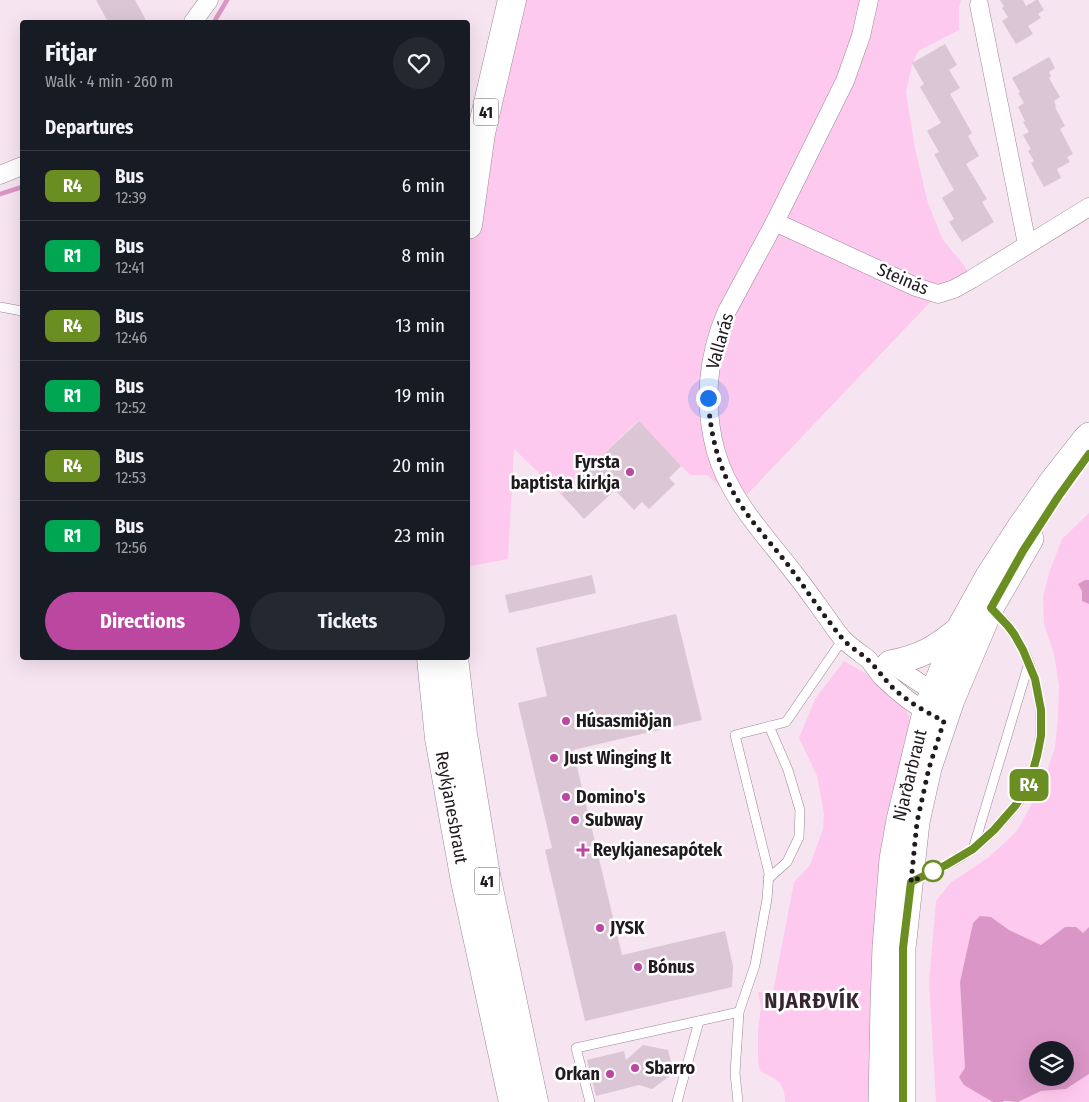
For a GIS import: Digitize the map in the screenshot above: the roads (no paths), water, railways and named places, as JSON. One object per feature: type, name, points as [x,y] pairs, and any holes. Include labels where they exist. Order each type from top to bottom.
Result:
[{"type":"highway","name":"41","points":[[470,113],[500,0]]},
{"type":"highway","name":"41","points":[[470,210],[480,133],[512,0]]},
{"type":"highway","name":"Reykjanesbraut","points":[[431,660],[439,738],[456,833],[513,1102]]},
{"type":"highway","name":"Reykjanesbraut","points":[[454,660],[462,734],[486,875],[534,1102]]},
{"type":"main road","name":"Njarðarbraut","points":[[881,1102],[885,947],[892,859],[899,820],[938,706],[958,630],[988,576],[1019,528],[1052,481],[1089,436]]},
{"type":"main road","name":"Njarðarbraut","points":[[903,1102],[903,948],[917,822],[929,768],[938,706],[1023,551],[1089,454]]},
{"type":"main road","points":[[879,662],[908,660],[924,654],[958,630]]},
{"type":"street","points":[[194,20],[209,0]]},
{"type":"street","name":"Vallarás","points":[[869,0],[861,36],[845,81],[775,222],[727,311],[717,336],[712,355],[709,382],[709,414],[717,453],[739,503],[843,639],[879,662],[938,706]]},
{"type":"street","points":[[979,5],[1027,244]]},
{"type":"street","points":[[0,175],[20,167]]},
{"type":"street","name":"Steinás","points":[[775,222],[916,287],[938,294],[972,279],[1089,207]]},
{"type":"lane","points":[[0,307],[20,310]]},
{"type":"lane","points":[[911,882],[973,849],[994,830],[1015,806],[1029,785],[1041,736],[1041,710],[1035,679],[1023,650],[1008,626],[991,608]]},
{"type":"lane","points":[[738,1102],[736,1073],[739,1012],[755,965],[767,899],[769,873],[735,735],[786,722],[843,639]]},
{"type":"lane","points":[[973,849],[1029,663]]},
{"type":"lane","points":[[768,880],[787,862],[800,838],[800,810],[788,770],[769,726]]},
{"type":"lane","points":[[590,1102],[576,1048],[739,1012]]},
{"type":"lane","points":[[677,1102],[699,1021]]},
{"type":"waterway","points":[[215,20],[227,0]]},
{"type":"waterway","points":[[0,194],[20,188]]},
{"type":"place","name":"Fyrsta baptista kirkja","points":[[630,472]]},
{"type":"place","name":"Húsasmiðjan","points":[[566,721]]},
{"type":"place","name":"Just Winging It","points":[[554,758]]},
{"type":"place","name":"Domino's","points":[[566,797]]},
{"type":"place","name":"Subway","points":[[575,820]]},
{"type":"place","name":"Reykjanesapótek","points":[[583,850]]},
{"type":"place","name":"JYSK","points":[[600,928]]},
{"type":"place","name":"Bónus","points":[[638,967]]},
{"type":"place","name":"Sbarro","points":[[635,1068]]},
{"type":"place","name":"Orkan","points":[[610,1074]]},
{"type":"district","name":"NJARÐVÍK","points":[[812,1000]]}]
